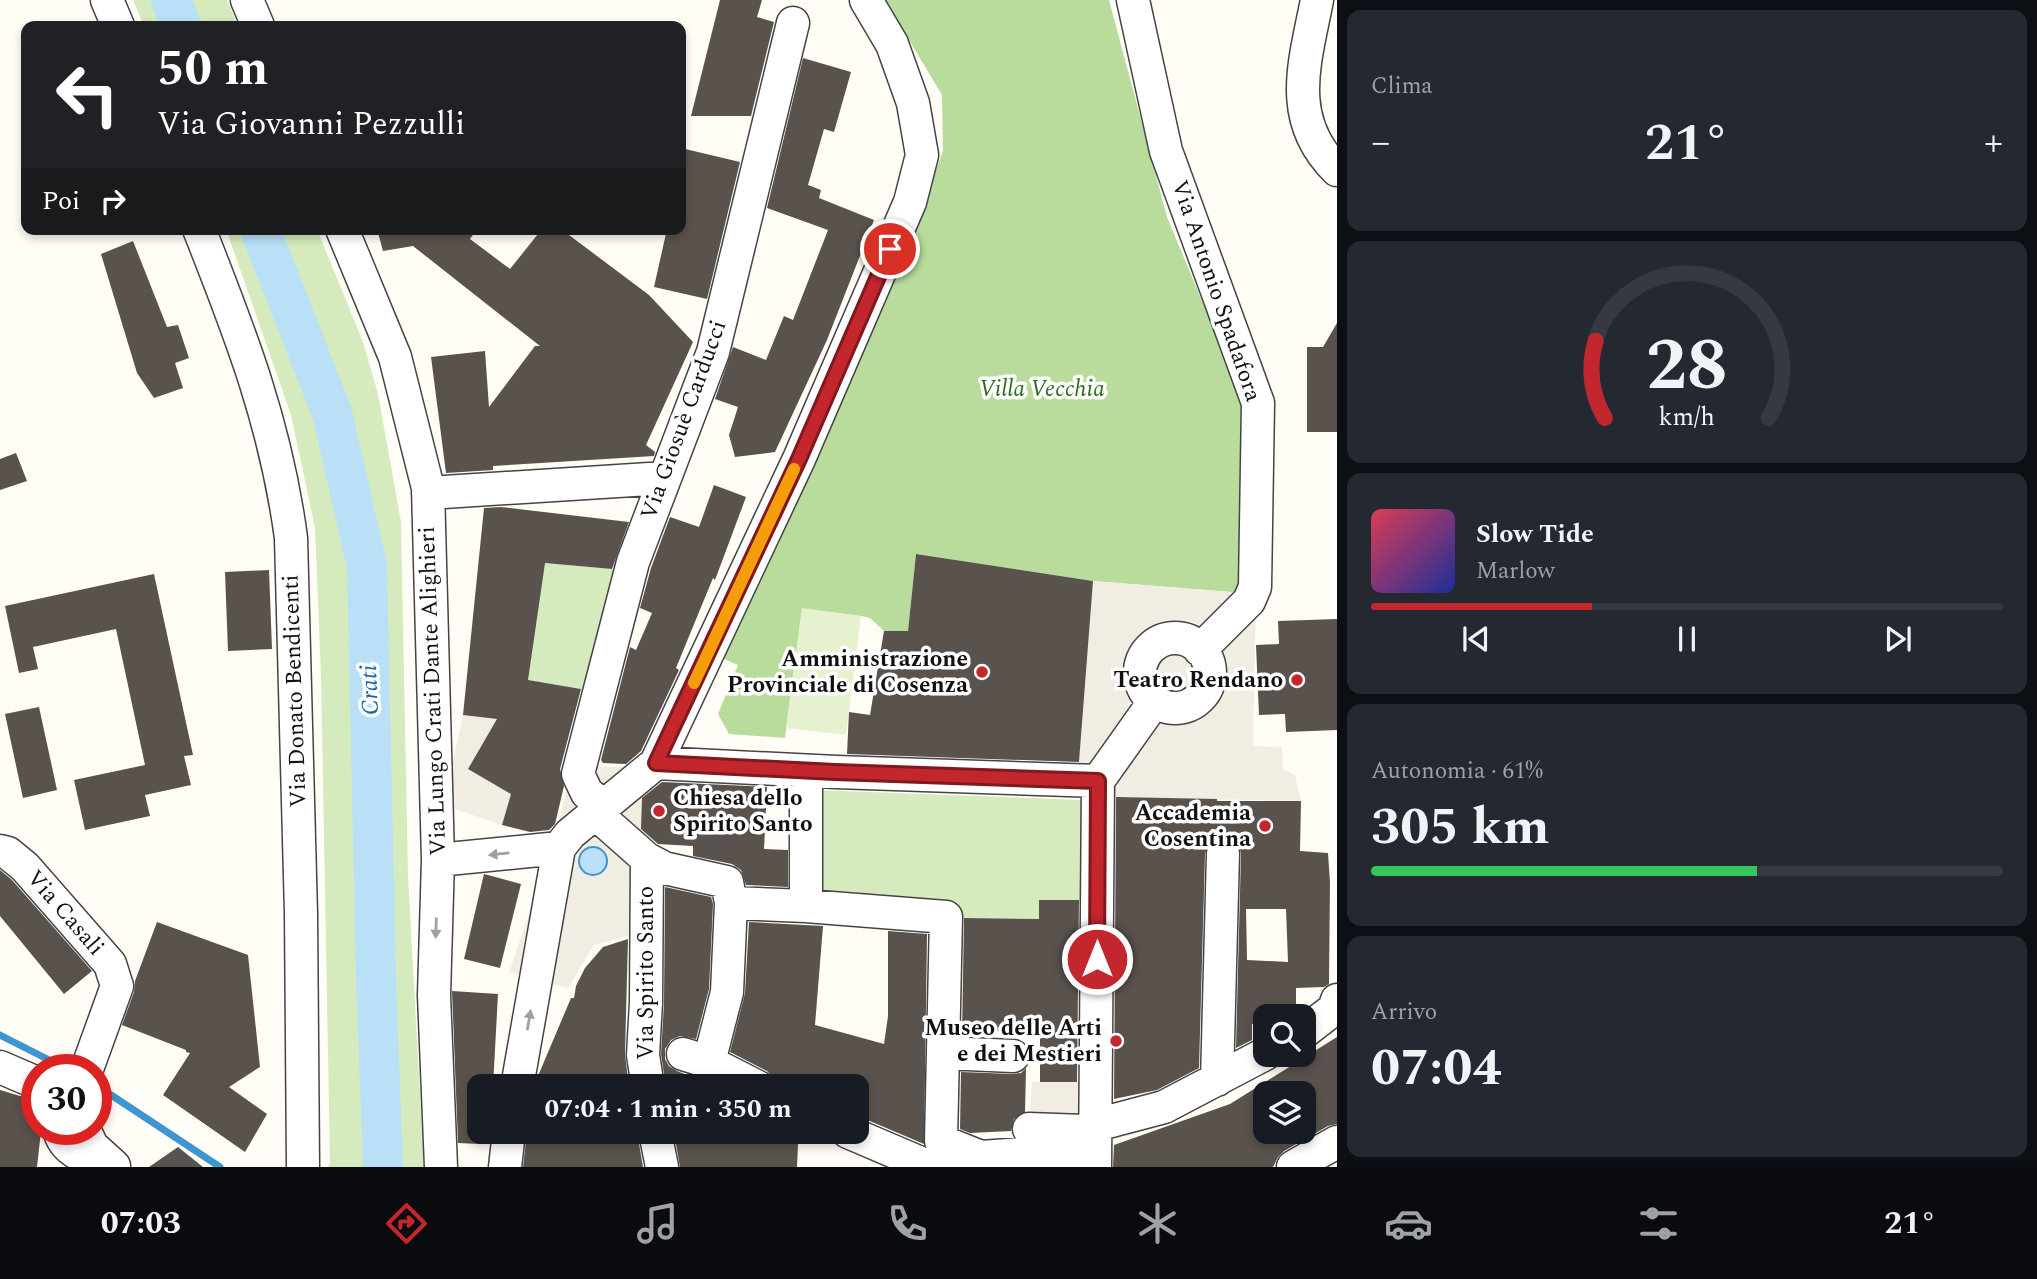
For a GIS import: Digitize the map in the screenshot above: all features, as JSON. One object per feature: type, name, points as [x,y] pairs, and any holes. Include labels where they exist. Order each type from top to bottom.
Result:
[{"type":"street","points":[[107,0],[116,21]]},
{"type":"street","points":[[247,0],[256,21]]},
{"type":"street","points":[[519,1074],[559,848],[570,834],[656,763],[799,459],[911,202],[922,155],[913,103],[892,44],[866,0]]},
{"type":"street","name":"Via Antonio Spadafora","points":[[1133,0],[1166,151],[1258,403],[1255,587],[1249,601],[1200,650]]},
{"type":"street","points":[[1317,0],[1304,66],[1302,100],[1310,131],[1325,157],[1337,170]]},
{"type":"street","name":"Via Giosuè Carducci","points":[[599,809],[578,774],[633,562],[713,352],[793,23]]},
{"type":"street","name":"Via Donato Bendicenti","points":[[201,235],[245,345],[261,394],[284,488],[291,538],[301,914],[303,1167]]},
{"type":"street","name":"Via Lungo Crati Dante Alighieri","points":[[344,235],[395,357],[428,492],[438,860],[434,995],[442,1167]]},
{"type":"street","points":[[428,492],[665,478]]},
{"type":"street","points":[[1175,638],[1186,640],[1200,650],[1209,665],[1210,676],[1207,688],[1200,697],[1180,708],[1169,708],[1154,702],[1142,687],[1139,676],[1145,654],[1163,640],[1175,638]]},
{"type":"street","points":[[1095,1147],[1098,781],[1154,702]]},
{"type":"street","points":[[656,763],[1098,781]]},
{"type":"street","points":[[806,771],[806,906]]},
{"type":"street","points":[[599,809],[647,859],[664,868],[727,882],[731,903],[727,992],[696,1058],[730,1074]]},
{"type":"street","points":[[438,860],[559,848]]},
{"type":"street","name":"Via Casali","points":[[0,851],[8,853],[25,867],[110,964],[117,986],[93,1054]]},
{"type":"street","points":[[1217,1080],[1223,854]]},
{"type":"street","name":"Via Spirito Santo","points":[[646,1074],[643,1055],[647,859]]},
{"type":"street","points":[[731,903],[946,916],[941,1141],[981,1157]]},
{"type":"street","points":[[1316,1023],[1334,1009],[1337,1000]]},
{"type":"street","points":[[943,1054],[1013,1056]]},
{"type":"street","points":[[869,1142],[923,1164],[1095,1147],[1253,1060]]},
{"type":"street","points":[[0,1068],[21,1077]]},
{"type":"street","points":[[1029,1129],[1084,1131],[1095,1147]]},
{"type":"street","points":[[1293,1167],[1337,1142]]},
{"type":"street","points":[[505,1167],[508,1144]]},
{"type":"street","points":[[657,1144],[662,1167]]},
{"type":"street","points":[[65,1145],[79,1155],[114,1167]]},
{"type":"street","points":[[92,1145],[114,1167]]},
{"type":"green space","points":[[133,0],[227,0],[236,21],[142,21]]},
{"type":"green space","name":"Villa Vecchia","points":[[885,0],[1109,0],[1167,217],[1246,407],[1243,593],[1093,581],[916,554],[908,631],[884,631],[870,618],[861,616],[802,609],[785,738],[729,734],[718,714],[738,665],[717,656],[911,237],[943,151],[942,95]]},
{"type":"green space","points":[[228,235],[319,235],[363,342],[378,394],[401,522],[408,876],[424,1167],[328,1167],[321,675],[315,528],[291,415]]},
{"type":"green space","points":[[523,561],[622,570],[587,690],[510,677]]},
{"type":"green space","points":[[802,608],[861,616],[846,735],[786,728]]},
{"type":"green space","points":[[814,790],[1083,800],[1082,901],[1039,900],[1039,919],[953,918],[954,902],[811,897]]},
{"type":"shaded area","points":[[1093,581],[1256,594],[1253,746],[1282,747],[1283,769],[1295,775],[1301,801],[1106,797],[1078,777]]},
{"type":"shaded area","points":[[463,715],[531,724],[502,825],[443,805]]},
{"type":"shaded area","points":[[575,753],[601,767],[648,767],[651,930],[594,945],[568,988],[509,972],[554,842]]},
{"type":"shaded area","points":[[1032,1082],[1080,1082],[1085,1146],[1029,1129]]},
{"type":"water","points":[[593,847],[603,851],[607,861],[603,871],[593,875],[583,871],[579,861],[583,851]]},
{"type":"building","points":[[720,0],[762,0],[757,17],[774,22],[751,116],[691,116]]},
{"type":"building","points":[[803,58],[851,72],[834,132],[824,129],[808,185],[821,190],[819,198],[874,220],[827,340],[775,452],[735,457],[729,435],[738,407],[715,399],[733,347],[766,360],[784,316],[793,320],[828,230],[767,208]]},
{"type":"building","points":[[686,149],[740,162],[707,299],[654,287],[666,235],[686,235]]},
{"type":"building","points":[[379,235],[473,235],[470,239],[510,269],[537,235],[569,235],[649,295],[693,342],[646,445],[655,452],[654,456],[493,466],[493,470],[446,473],[431,357],[485,351],[489,407],[535,346],[540,346],[413,246],[383,251]]},
{"type":"building","points":[[133,241],[167,327],[178,325],[189,358],[175,363],[183,388],[154,398],[137,373],[101,254]]},
{"type":"building","points":[[1337,323],[1337,432],[1307,432],[1307,347],[1323,347]]},
{"type":"building","points":[[16,453],[27,481],[0,490],[0,459]]},
{"type":"building","points":[[714,485],[746,497],[715,580],[713,578],[676,668],[679,670],[641,751],[626,764],[603,763],[601,760],[630,647],[636,650],[652,613],[640,608],[670,517],[699,527]]},
{"type":"building","points":[[501,507],[629,522],[612,569],[545,563],[528,680],[581,689],[560,769],[564,786],[555,824],[549,830],[530,832],[502,825],[511,794],[468,769],[497,719],[463,715],[484,508]]},
{"type":"building","name":"Amministrazione Provinciale di Cosenza","points":[[916,554],[1093,581],[1079,762],[847,754],[849,712],[870,715],[884,631],[908,631]]},
{"type":"building","points":[[269,570],[272,649],[228,651],[225,572]]},
{"type":"building","points":[[154,574],[193,755],[184,756],[191,785],[145,795],[150,816],[85,830],[74,780],[145,765],[116,629],[33,647],[38,669],[19,673],[5,606]]},
{"type":"building","name":"Teatro Rendano","points":[[1337,619],[1337,730],[1286,732],[1285,714],[1259,715],[1256,645],[1279,644],[1278,621]]},
{"type":"building","points":[[39,707],[57,790],[23,798],[5,714]]},
{"type":"building","points":[[662,782],[767,787],[764,849],[788,850],[788,887],[746,885],[741,870],[732,864],[693,856],[693,846],[658,844],[641,829],[642,798]]},
{"type":"building","points":[[1116,797],[1301,801],[1300,851],[1328,853],[1329,984],[1324,987],[1296,988],[1296,1004],[1253,1004],[1252,1040],[1236,1048],[1241,854],[1239,845],[1232,838],[1214,838],[1208,844],[1205,854],[1199,1068],[1157,1090],[1114,1099]],"holes":[[[1246,909],[1286,909],[1288,962],[1247,960]]]},
{"type":"building","points":[[0,870],[12,880],[92,971],[64,994],[0,916]]},
{"type":"building","points":[[484,874],[521,884],[500,968],[464,959]]},
{"type":"building","points":[[665,887],[711,897],[713,904],[709,989],[696,1039],[680,1036],[671,1040],[665,1049],[665,1059],[669,1066],[684,1074],[664,1074],[661,1054]]},
{"type":"building","points":[[1039,900],[1079,900],[1077,1082],[1040,1082],[1040,1032],[976,1031],[976,1036],[962,1035],[964,918],[1039,919]]},
{"type":"building","points":[[157,922],[248,955],[260,1067],[229,1087],[267,1114],[245,1152],[163,1095],[190,1053],[122,1025]]},
{"type":"building","points":[[749,922],[823,926],[815,1025],[884,1044],[888,1016],[888,931],[927,934],[924,1144],[869,1121],[869,1074],[770,1074],[730,1052],[745,993]]},
{"type":"building","points":[[628,939],[625,1054],[627,1074],[539,1074],[585,968],[603,947]]},
{"type":"building","points":[[452,991],[498,994],[494,1074],[467,1074],[467,1143],[458,1143]]},
{"type":"building","points":[[1337,1037],[1337,1124],[1316,1133],[1316,1081],[1267,1081],[1289,1067],[1316,1067],[1316,1050]]},
{"type":"building","points":[[1026,1068],[1025,1112],[1014,1119],[1011,1131],[970,1133],[960,1129],[961,1072],[1012,1074],[1021,1073]]},
{"type":"building","points":[[0,1090],[21,1096],[21,1145],[39,1145],[37,1167],[0,1167]]},
{"type":"building","points":[[1253,1090],[1253,1144],[1296,1144],[1284,1151],[1273,1167],[1113,1167],[1114,1145],[1230,1104]]},
{"type":"building","points":[[526,1144],[639,1144],[643,1167],[523,1167]]},
{"type":"building","points":[[676,1144],[798,1144],[797,1167],[680,1167]]},
{"type":"building","points":[[178,1147],[203,1167],[149,1167]]},
{"type":"waterway","name":"Crati","points":[[171,0],[179,21]]},
{"type":"waterway","name":"Crati","points":[[262,235],[332,413],[367,566],[383,1167]]},
{"type":"waterway","points":[[0,1035],[37,1054]]},
{"type":"waterway","points":[[112,1096],[220,1167]]},
{"type":"slow traffic","points":[[694,683],[794,469]]},
{"type":"place","name":"Amministrazione Provinciale di Cosenza","points":[[982,672]]},
{"type":"place","name":"Teatro Rendano","points":[[1297,680]]},
{"type":"place","name":"Chiesa dello Spirito Santo","points":[[659,811]]},
{"type":"place","name":"Accademia Cosentina","points":[[1265,826]]},
{"type":"place","name":"Museo delle Arti e dei Mestieri","points":[[1116,1041]]},
{"type":"route","points":[[890,249],[799,459],[656,763],[1098,781],[1097,959]]}]
